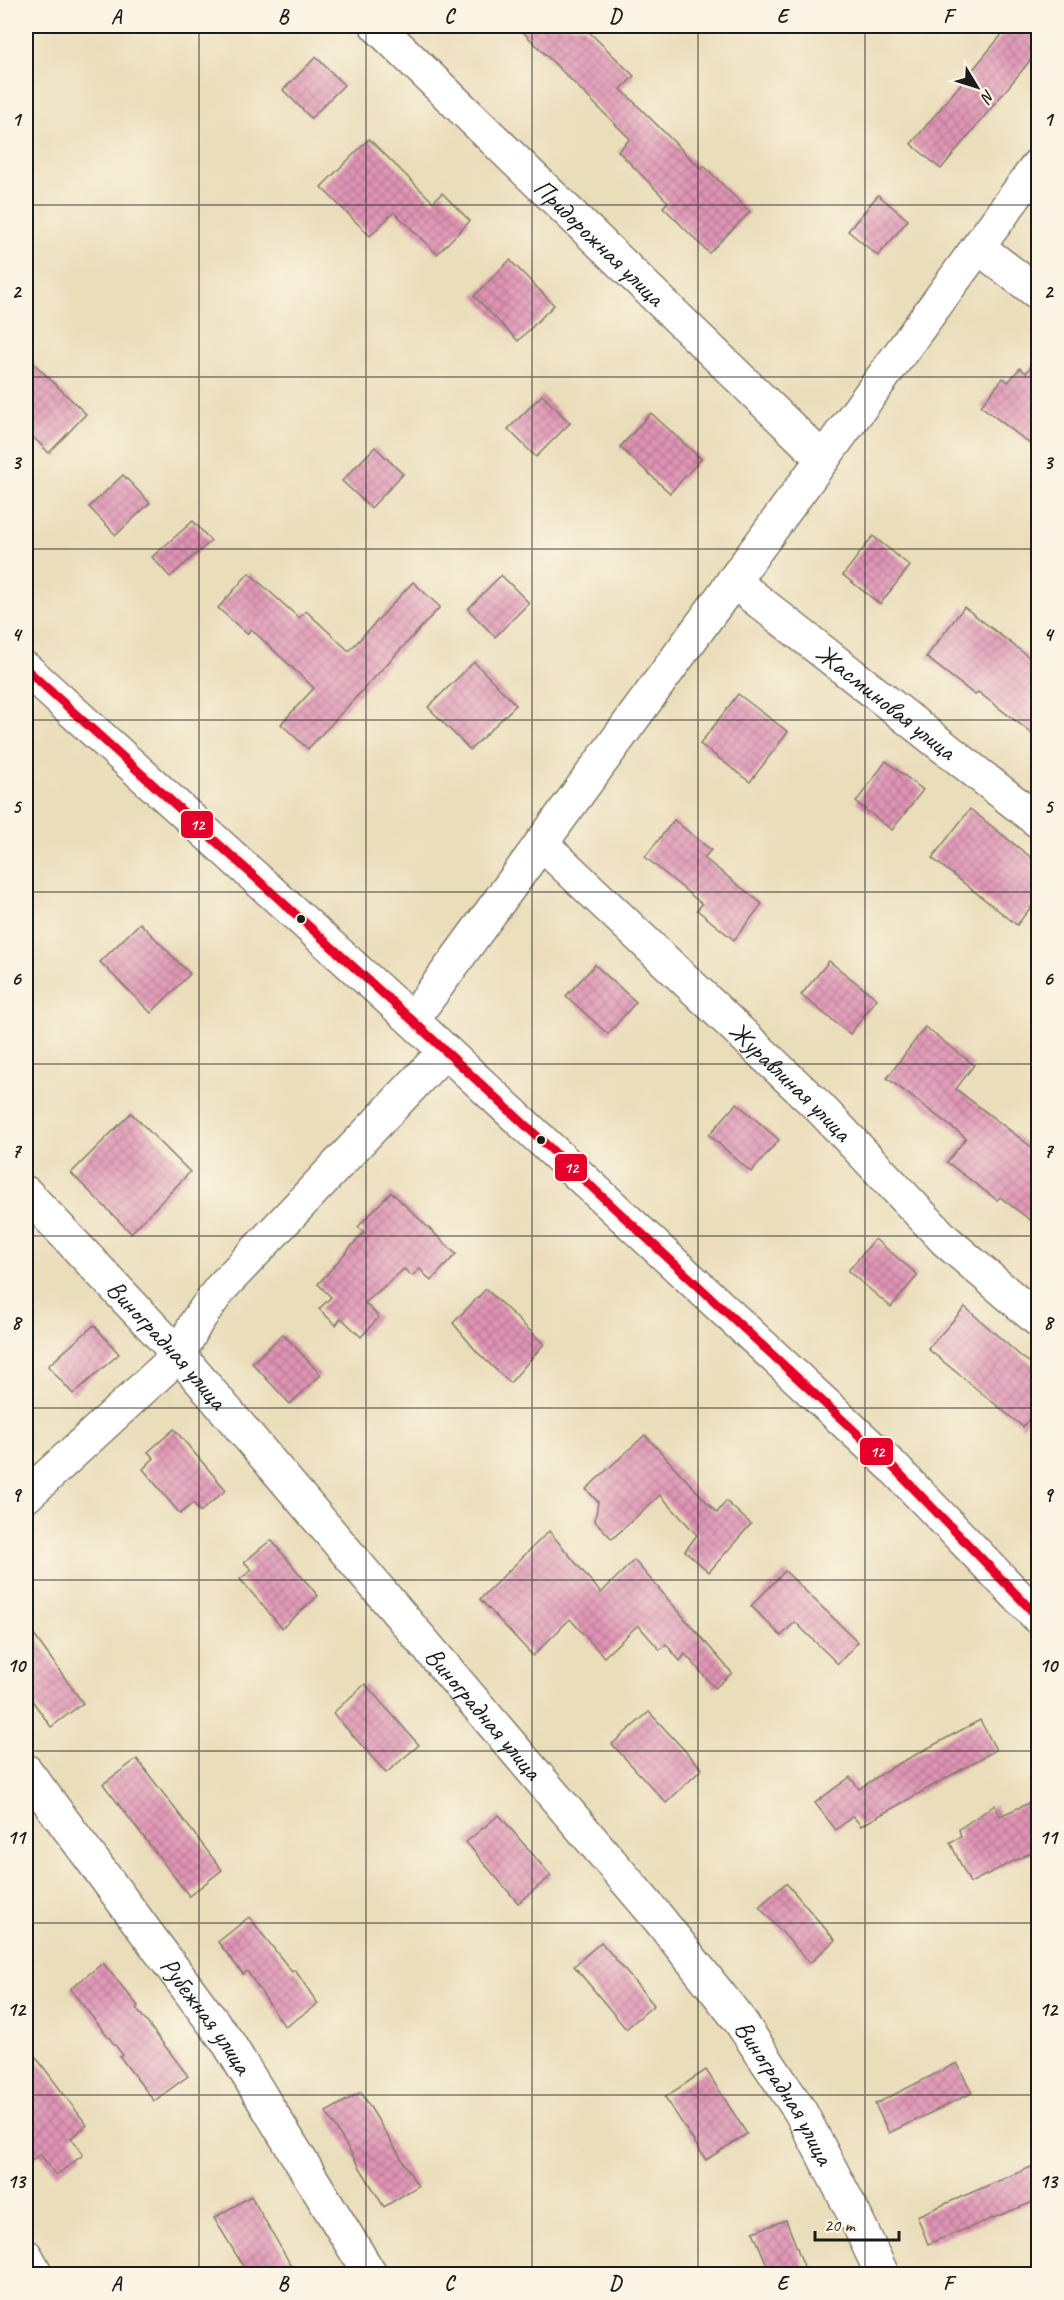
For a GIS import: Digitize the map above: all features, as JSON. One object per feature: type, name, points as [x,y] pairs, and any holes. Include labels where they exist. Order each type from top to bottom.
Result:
[{"type":"street","name":"Придорожная улица","points":[[377,26],[823,459]]},
{"type":"street","points":[[412,1020],[1038,165]]},
{"type":"street","points":[[978,247],[1038,293]]},
{"type":"street","name":"Жасминовая улица","points":[[734,581],[1038,821]]},
{"type":"street","points":[[26,669],[412,1020],[892,1466],[1038,1617]]},
{"type":"street","name":"Журавлиная улица","points":[[541,843],[821,1109],[945,1240],[1038,1320]]},
{"type":"street","points":[[26,1496],[178,1355],[197,1321],[220,1289],[445,1051]]},
{"type":"street","name":"Виноградная улица","points":[[26,1193],[178,1355],[659,1919],[740,2020],[800,2111],[854,2214],[882,2274]]},
{"type":"street","name":"Рубежная улица","points":[[26,1771],[229,2044],[369,2274]]},
{"type":"street","points":[[26,2256],[36,2274]]},
{"type":"building","points":[[517,26],[583,26],[634,76],[621,89],[701,169],[704,166],[750,212],[709,253],[663,207],[668,202],[618,151],[630,139]]},
{"type":"building","points":[[1009,26],[1038,26],[1038,51],[941,169],[911,144]]},
{"type":"building","points":[[316,57],[344,85],[311,118],[283,90]]},
{"type":"building","points":[[369,139],[433,202],[442,193],[470,221],[437,254],[394,212],[370,236],[321,187]]},
{"type":"building","points":[[878,195],[908,220],[878,256],[848,231]]},
{"type":"building","points":[[510,260],[554,305],[518,341],[474,296]]},
{"type":"building","points":[[26,356],[86,414],[49,453],[26,430]]},
{"type":"building","points":[[1038,357],[1038,450],[981,406],[1003,378],[1008,382],[1020,368],[1026,373]]},
{"type":"building","points":[[542,395],[570,423],[536,457],[508,429]]},
{"type":"building","points":[[651,413],[701,459],[670,493],[620,447]]},
{"type":"building","points":[[375,447],[403,474],[371,508],[342,481]]},
{"type":"building","points":[[123,475],[150,503],[116,535],[89,507]]},
{"type":"building","points":[[193,521],[211,541],[170,577],[152,557]]},
{"type":"building","points":[[873,536],[910,566],[880,604],[843,575]]},
{"type":"building","points":[[249,573],[299,618],[306,611],[349,651],[413,582],[440,607],[308,749],[281,724],[314,688],[251,629],[247,634],[218,608]]},
{"type":"building","points":[[501,575],[529,603],[495,637],[468,609]]},
{"type":"building","points":[[964,607],[1038,664],[1038,738],[978,692],[975,695],[926,657]]},
{"type":"building","points":[[474,662],[516,705],[470,750],[428,707]]},
{"type":"building","points":[[738,694],[788,732],[750,782],[700,744]]},
{"type":"building","points":[[886,761],[923,790],[892,830],[856,802]]},
{"type":"building","points":[[970,809],[1038,863],[1038,898],[1017,925],[932,858]]},
{"type":"building","points":[[674,820],[711,850],[704,858],[762,904],[734,940],[697,910],[702,904],[645,857]]},
{"type":"building","points":[[140,923],[190,974],[151,1013],[100,962]]},
{"type":"building","points":[[829,961],[877,999],[850,1034],[801,995]]},
{"type":"building","points":[[595,965],[636,1002],[608,1034],[566,996]]},
{"type":"building","points":[[925,1027],[974,1065],[956,1089],[1038,1152],[1038,1226],[1000,1197],[997,1200],[947,1162],[966,1138],[887,1078]]},
{"type":"building","points":[[737,1103],[779,1140],[751,1172],[709,1135]]},
{"type":"building","points":[[131,1113],[190,1172],[131,1233],[71,1173]]},
{"type":"building","points":[[391,1192],[456,1254],[431,1281],[420,1269],[412,1276],[404,1269],[365,1303],[379,1317],[361,1337],[341,1318],[336,1325],[319,1309],[331,1297],[318,1284],[364,1232],[358,1227]]},
{"type":"building","points":[[875,1239],[918,1275],[891,1307],[848,1271]]},
{"type":"building","points":[[486,1289],[544,1344],[510,1383],[477,1352],[453,1323]]},
{"type":"building","points":[[965,1307],[1023,1358],[1038,1368],[1038,1407],[1023,1427],[928,1349]]},
{"type":"building","points":[[94,1325],[119,1354],[73,1394],[48,1366]]},
{"type":"building","points":[[283,1334],[321,1375],[290,1404],[252,1363]]},
{"type":"building","points":[[174,1429],[226,1490],[200,1512],[193,1503],[180,1514],[143,1469],[154,1458],[148,1452]]},
{"type":"building","points":[[645,1435],[717,1513],[726,1501],[751,1524],[709,1572],[685,1551],[697,1535],[660,1495],[612,1539],[595,1521],[598,1502],[586,1489]]},
{"type":"building","points":[[549,1531],[601,1593],[634,1560],[732,1673],[715,1688],[685,1654],[680,1661],[666,1644],[660,1650],[638,1625],[604,1657],[570,1619],[533,1656],[480,1599]]},
{"type":"building","points":[[271,1540],[318,1596],[282,1628],[240,1579],[252,1570],[244,1562]]},
{"type":"building","points":[[785,1571],[858,1642],[838,1664],[795,1622],[781,1636],[751,1606]]},
{"type":"building","points":[[26,1624],[83,1703],[51,1727],[26,1692]]},
{"type":"building","points":[[365,1684],[419,1745],[386,1773],[333,1713]]},
{"type":"building","points":[[649,1712],[702,1769],[666,1803],[612,1744]]},
{"type":"building","points":[[980,1720],[996,1750],[861,1826],[853,1816],[836,1830],[815,1803],[850,1777],[859,1789],[889,1769]]},
{"type":"building","points":[[137,1759],[222,1870],[189,1896],[103,1784]]},
{"type":"building","points":[[1029,1803],[1038,1824],[1038,1849],[970,1883],[950,1842],[961,1837],[959,1829],[995,1805],[1000,1816]]},
{"type":"building","points":[[499,1815],[551,1876],[518,1903],[466,1842]]},
{"type":"building","points":[[786,1883],[835,1940],[810,1963],[759,1907]]},
{"type":"building","points":[[249,1917],[292,1972],[295,1970],[318,2004],[285,2027],[247,1971],[243,1974],[218,1942]]},
{"type":"building","points":[[601,1942],[654,2005],[626,2029],[574,1966]]},
{"type":"building","points":[[103,1963],[138,2006],[136,2008],[188,2076],[154,2101],[120,2057],[123,2055],[70,1989]]},
{"type":"building","points":[[26,2044],[87,2125],[71,2138],[83,2155],[56,2175],[40,2154],[26,2165]]},
{"type":"building","points":[[957,2063],[972,2093],[889,2133],[875,2104]]},
{"type":"building","points":[[706,2070],[747,2134],[706,2160],[665,2097]]},
{"type":"building","points":[[361,2092],[418,2186],[384,2207],[326,2112]]},
{"type":"building","points":[[1038,2164],[1038,2200],[928,2244],[917,2216]]},
{"type":"building","points":[[251,2196],[296,2274],[248,2274],[214,2218]]},
{"type":"building","points":[[786,2220],[807,2274],[771,2274],[753,2232]]},
{"type":"transit line","name":"12","points":[[26,669],[412,1020],[892,1466],[1038,1617]]}]
